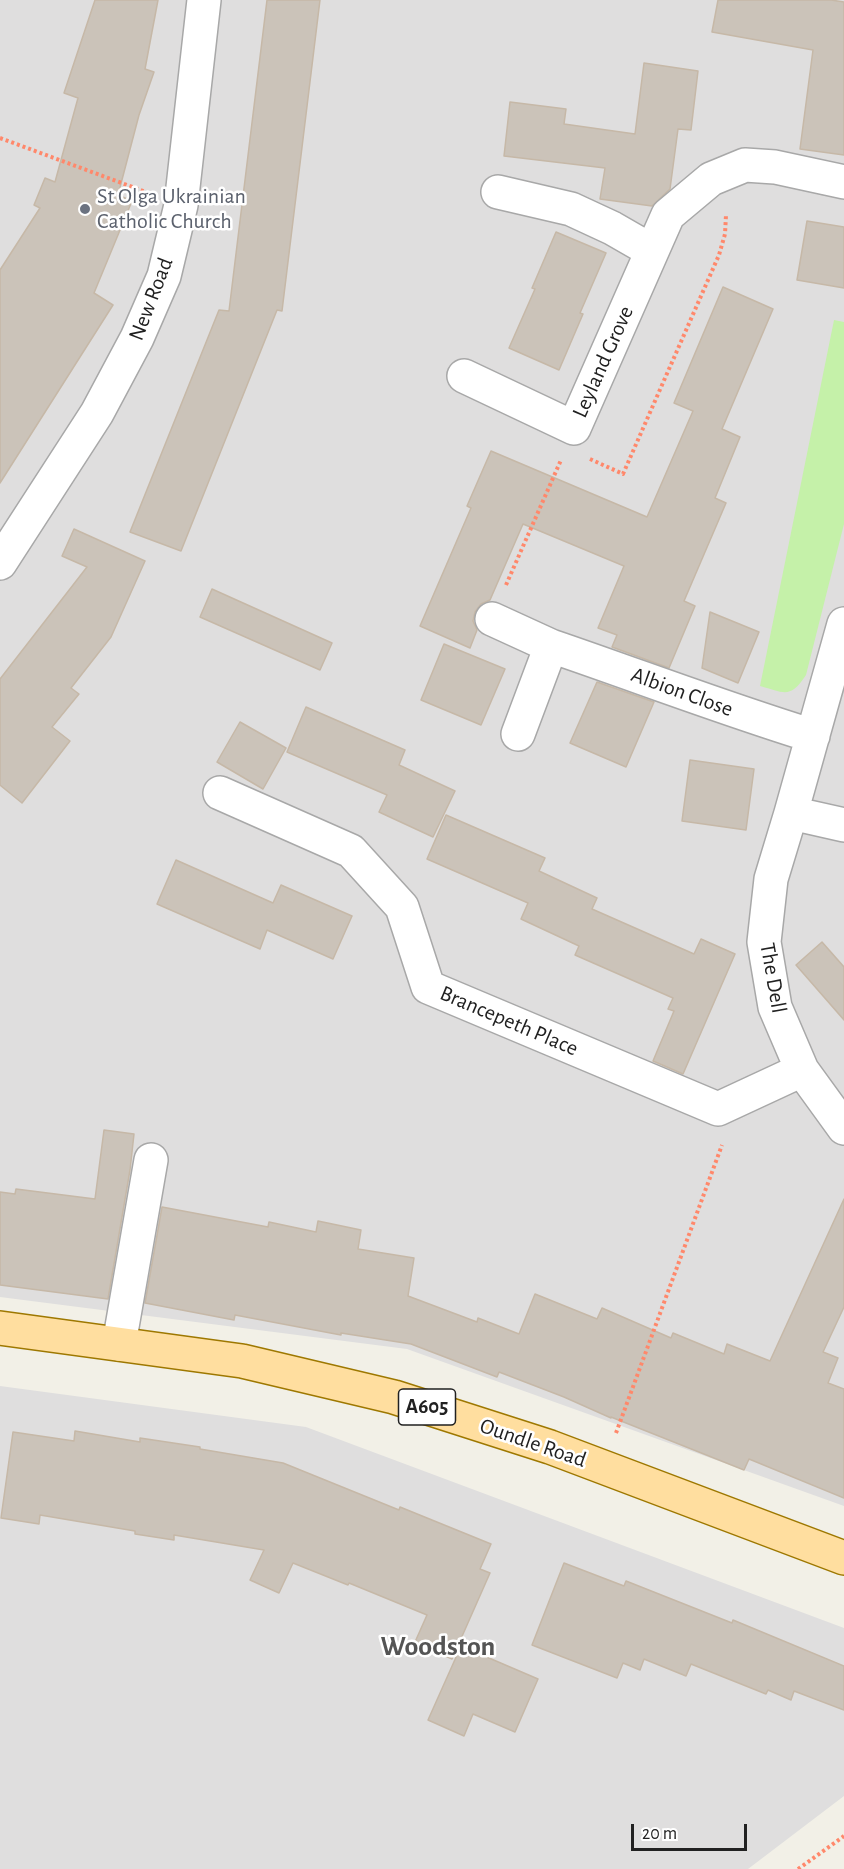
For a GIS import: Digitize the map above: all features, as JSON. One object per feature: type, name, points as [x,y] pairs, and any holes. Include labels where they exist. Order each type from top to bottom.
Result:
[{"type":"main road","name":"Oundle Road","points":[[0,1328],[242,1361],[394,1397],[550,1447],[844,1558]]},
{"type":"street","name":"New Road","points":[[5,544],[97,413],[137,338],[164,276],[181,205],[204,0]]},
{"type":"street","name":"Leyland Grove","points":[[464,376],[570,438],[668,215],[711,179],[745,165],[775,167],[844,182]]},
{"type":"street","points":[[498,192],[571,209],[652,250]]},
{"type":"street","name":"Albion Close","points":[[492,619],[551,646],[748,716],[813,736]]},
{"type":"street","name":"The Dell","points":[[844,624],[771,879],[764,942],[775,1007],[802,1070],[844,1128]]},
{"type":"street","points":[[518,734],[551,646]]},
{"type":"street","name":"Brancepeth Place","points":[[220,793],[351,851],[402,907],[428,987],[718,1109],[802,1070]]},
{"type":"street","points":[[791,813],[844,825]]},
{"type":"street","points":[[119,1344],[151,1160]]},
{"type":"path","points":[[0,138],[181,205]]},
{"type":"path","points":[[492,619],[570,438],[623,474],[719,255],[725,234],[728,172]]},
{"type":"path","points":[[604,1467],[739,1099]]},
{"type":"path","points":[[798,1869],[844,1836]]},
{"type":"shaded area","points":[[0,0],[844,0],[844,1506],[407,1349],[0,1297]]},
{"type":"shaded area","points":[[0,1386],[306,1427],[844,1628],[844,1796],[748,1869],[0,1869]]},
{"type":"green space","points":[[834,320],[844,322],[844,524],[806,675],[796,688],[781,692],[760,686]]},
{"type":"building","points":[[95,0],[158,0],[145,69],[154,72],[139,115],[118,195],[132,201],[94,293],[113,305],[0,483],[0,270],[40,208],[34,205],[45,178],[55,182],[78,98],[64,93]]},
{"type":"building","points":[[267,0],[320,0],[282,311],[277,310],[181,551],[130,532],[219,310],[229,311]]},
{"type":"building","points":[[718,0],[844,2],[844,155],[800,149],[813,50],[712,32]]},
{"type":"building","points":[[644,63],[698,71],[691,130],[678,129],[670,189],[652,206],[600,199],[605,168],[504,156],[510,102],[566,109],[564,124],[635,134]]},
{"type":"building","points":[[807,221],[844,227],[844,288],[797,280]]},
{"type":"building","points":[[556,232],[606,253],[559,370],[509,348],[535,289],[532,288]]},
{"type":"building","points":[[723,287],[773,309],[722,429],[740,437],[715,498],[726,503],[684,601],[695,606],[669,668],[612,647],[617,635],[598,628],[624,566],[523,524],[490,600],[481,604],[475,612],[473,621],[477,630],[470,648],[420,626],[471,508],[467,506],[491,451],[647,517],[693,411],[674,403]]},
{"type":"building","points":[[74,529],[145,561],[111,637],[71,688],[79,694],[52,727],[70,741],[22,803],[0,785],[0,679],[87,567],[62,556]]},
{"type":"building","points":[[212,589],[332,643],[320,670],[200,617]]},
{"type":"building","points":[[710,612],[759,632],[738,683],[702,668]]},
{"type":"building","points":[[444,644],[505,669],[481,725],[421,700]]},
{"type":"building","points":[[597,682],[654,702],[626,767],[570,743]]},
{"type":"building","points":[[306,707],[405,750],[399,765],[455,791],[433,837],[379,812],[387,795],[287,752]]},
{"type":"building","points":[[240,722],[286,748],[263,789],[217,762]]},
{"type":"building","points":[[690,760],[754,769],[746,830],[682,821]]},
{"type":"building","points":[[446,815],[545,858],[539,871],[597,898],[592,909],[694,954],[701,939],[735,954],[683,1074],[653,1061],[674,1011],[668,1009],[673,998],[575,955],[579,946],[521,919],[528,903],[427,859]]},
{"type":"building","points":[[176,860],[273,903],[281,885],[352,916],[333,959],[267,930],[260,949],[157,904]]},
{"type":"building","points":[[822,942],[844,967],[844,1020],[796,965]]},
{"type":"building","points":[[104,1130],[134,1134],[108,1299],[0,1285],[0,1192],[15,1194],[16,1189],[95,1199]]},
{"type":"building","points":[[844,1199],[844,1307],[823,1352],[838,1358],[828,1383],[844,1389],[844,1498],[749,1459],[744,1470],[499,1372],[497,1377],[411,1344],[341,1333],[341,1335],[235,1315],[234,1320],[145,1303],[162,1207],[268,1227],[269,1222],[316,1232],[318,1221],[361,1230],[358,1249],[414,1258],[408,1296],[477,1322],[478,1318],[519,1334],[535,1294],[597,1319],[602,1308],[671,1338],[673,1333],[724,1354],[727,1344],[770,1361]]},
{"type":"building","points":[[75,1431],[140,1442],[140,1438],[200,1447],[200,1449],[283,1463],[491,1544],[480,1569],[490,1573],[452,1659],[415,1642],[427,1615],[349,1583],[348,1585],[293,1563],[279,1593],[250,1580],[264,1550],[174,1535],[174,1540],[135,1534],[135,1531],[40,1515],[39,1524],[1,1518],[13,1432],[74,1441]]},
{"type":"building","points":[[564,1563],[624,1586],[626,1581],[732,1623],[733,1620],[844,1666],[844,1710],[794,1691],[791,1700],[768,1690],[766,1694],[691,1664],[686,1676],[644,1659],[640,1670],[623,1663],[617,1678],[532,1645]]},
{"type":"building","points":[[461,1646],[538,1679],[515,1732],[473,1714],[464,1736],[428,1720]]},
{"type":"place","name":"St Olga Ukrainian Catholic Church","points":[[85,209]]},
{"type":"district","name":"Woodston","points":[[438,1647]]}]
